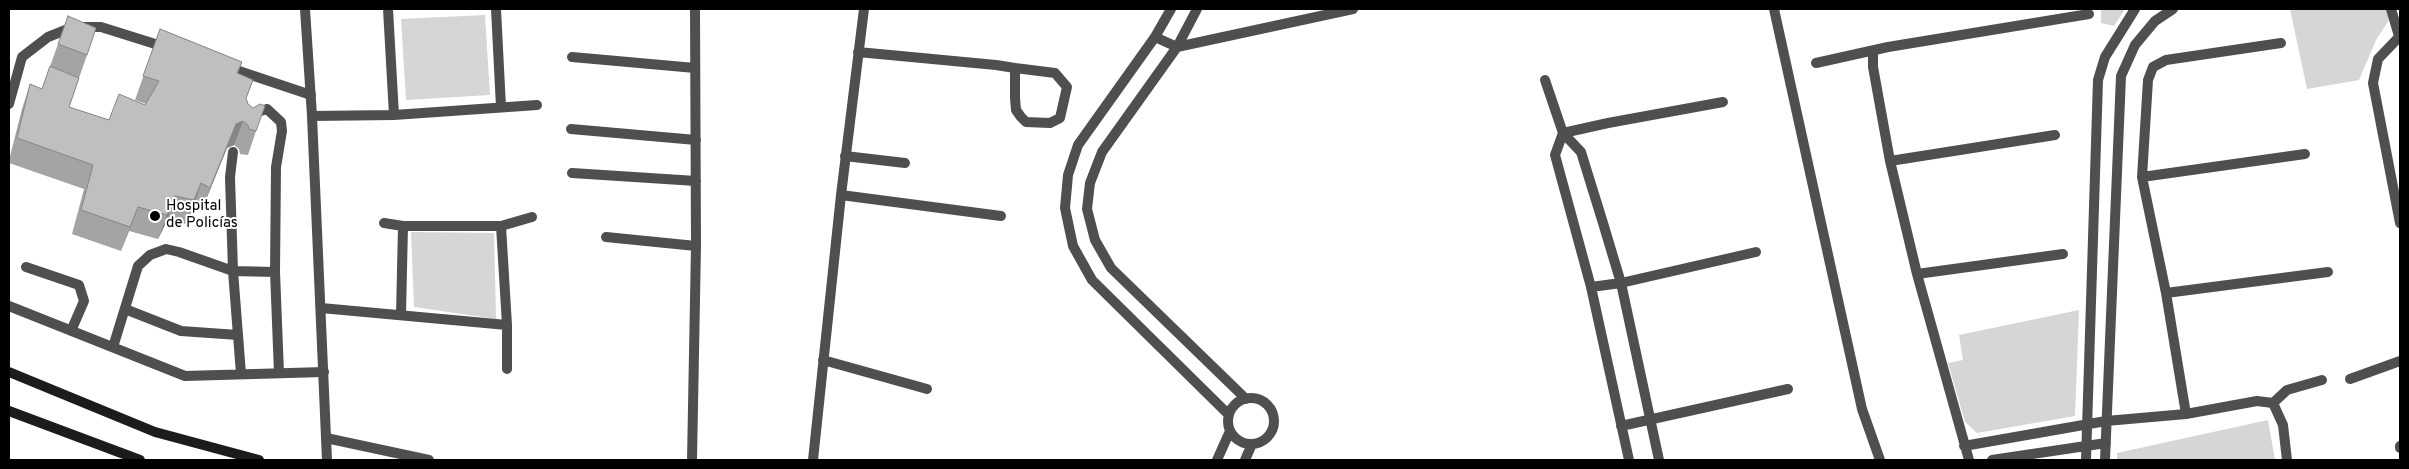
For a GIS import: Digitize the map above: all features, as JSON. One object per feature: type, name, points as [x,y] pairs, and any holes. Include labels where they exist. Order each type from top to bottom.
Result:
[{"type":"main road","points":[[9,372],[155,432],[259,460]]},
{"type":"main road","points":[[9,411],[140,460]]},
{"type":"street","points":[[305,9],[311,95],[327,460]]},
{"type":"street","points":[[388,9],[394,115]]},
{"type":"street","points":[[496,9],[501,107]]},
{"type":"street","points":[[692,460],[696,246],[695,9]]},
{"type":"street","points":[[813,460],[840,195],[864,9]]},
{"type":"street","points":[[1171,9],[1155,37],[1078,145],[1068,175],[1065,208],[1073,246],[1092,280],[1229,415]]},
{"type":"street","points":[[1197,9],[1177,47],[1102,152],[1090,182],[1088,209],[1095,240],[1111,268],[1246,400]]},
{"type":"street","points":[[1155,37],[1177,47],[1352,9]]},
{"type":"street","points":[[1774,9],[1862,409],[1880,460]]},
{"type":"street","points":[[2086,460],[2098,80],[2105,57],[2135,9]]},
{"type":"street","points":[[2105,460],[2121,76],[2135,45],[2155,21],[2173,9]]},
{"type":"street","points":[[2391,9],[2400,36],[2378,59],[2373,83],[2400,223]]},
{"type":"street","points":[[1816,63],[1888,48],[2089,14]]},
{"type":"street","points":[[9,104],[22,57],[48,37],[73,27],[101,27],[176,51]]},
{"type":"street","points":[[2186,414],[2166,293],[2142,177],[2148,80],[2153,67],[2166,60],[2281,43]]},
{"type":"street","points":[[858,52],[1015,68],[1055,73],[1066,87],[1066,95],[1060,118],[1050,123],[1026,122],[1021,117],[1016,110],[1015,68]]},
{"type":"street","points":[[1873,52],[1873,67],[1890,161],[1917,274],[1969,460]]},
{"type":"street","points":[[572,57],[696,68]]},
{"type":"street","points":[[214,63],[311,95]]},
{"type":"street","points":[[1545,80],[1563,133],[1581,152],[1621,283],[1659,460]]},
{"type":"street","points":[[1563,133],[1723,102]]},
{"type":"street","points":[[312,116],[394,115],[537,105]]},
{"type":"street","points":[[245,125],[252,113],[267,109],[281,122],[282,131],[276,167],[275,272],[279,373]]},
{"type":"street","points":[[571,129],[696,140]]},
{"type":"street","points":[[1563,133],[1555,155],[1591,287],[1629,460]]},
{"type":"street","points":[[1890,161],[2055,135]]},
{"type":"street","points":[[233,152],[230,177],[233,271],[241,374]]},
{"type":"street","points":[[2142,177],[2305,154]]},
{"type":"street","points":[[846,156],[905,163]]},
{"type":"street","points":[[572,173],[696,181]]},
{"type":"street","points":[[840,195],[1001,216]]},
{"type":"street","points":[[384,223],[403,226],[501,226],[532,217]]},
{"type":"street","points":[[401,315],[403,226]]},
{"type":"street","points":[[501,226],[507,325],[507,369]]},
{"type":"street","points":[[606,237],[696,246]]},
{"type":"street","points":[[113,348],[138,266],[150,256],[166,250],[179,252],[233,271],[275,272]]},
{"type":"street","points":[[1591,287],[1621,283],[1756,252]]},
{"type":"street","points":[[1917,274],[2063,254]]},
{"type":"street","points":[[26,267],[79,285],[84,301],[71,331]]},
{"type":"street","points":[[2166,293],[2328,272]]},
{"type":"street","points":[[9,306],[185,376],[324,372]]},
{"type":"street","points":[[321,308],[507,325]]},
{"type":"street","points":[[125,309],[181,330],[238,335]]},
{"type":"street","points":[[823,360],[927,389]]},
{"type":"street","points":[[2350,379],[2400,361]]},
{"type":"street","points":[[2273,403],[2287,390],[2322,380]]},
{"type":"street","points":[[1621,426],[1788,389]]},
{"type":"street","points":[[1217,460],[1230,431],[1229,415],[1234,406],[1246,400],[1258,400],[1266,404],[1271,411],[1272,429],[1268,436],[1260,442],[1252,444],[1235,438],[1230,431]]},
{"type":"street","points":[[1964,446],[2106,421],[2186,414],[2257,401],[2273,403]]},
{"type":"street","points":[[2273,403],[2283,425],[2288,460]]},
{"type":"street","points":[[326,438],[429,460]]},
{"type":"street","points":[[1245,460],[1252,444]]},
{"type":"street","points":[[1992,460],[2087,445],[2106,444]]},
{"type":"shaded area","points":[[2101,9],[2125,9],[2114,26],[2101,23]]},
{"type":"shaded area","points":[[2290,9],[2387,9],[2389,20],[2376,40],[2359,80],[2307,89]]},
{"type":"shaded area","points":[[485,15],[490,95],[406,100],[401,19]]},
{"type":"shaded area","points":[[411,232],[494,233],[496,319],[414,307]]},
{"type":"shaded area","points":[[2079,310],[2075,416],[1977,433],[1965,422],[1948,363],[1963,360],[1959,335]]},
{"type":"shaded area","points":[[2268,420],[2275,460],[2117,460],[2117,453]]},
{"type":"building","points":[[68,16],[96,28],[87,55],[58,44]]},
{"type":"building","name":"Hospital de Policías","points":[[160,29],[242,62],[237,73],[253,80],[246,98],[248,104],[253,108],[260,104],[265,106],[256,131],[249,129],[248,125],[243,121],[236,124],[210,188],[201,183],[194,200],[175,196],[167,215],[138,207],[130,227],[81,210],[93,165],[17,138],[30,84],[42,89],[50,66],[79,78],[69,107],[109,120],[119,94],[145,105],[159,81],[143,76]]},
{"type":"place","name":"Hospital de Policías","points":[[155,216]]}]
